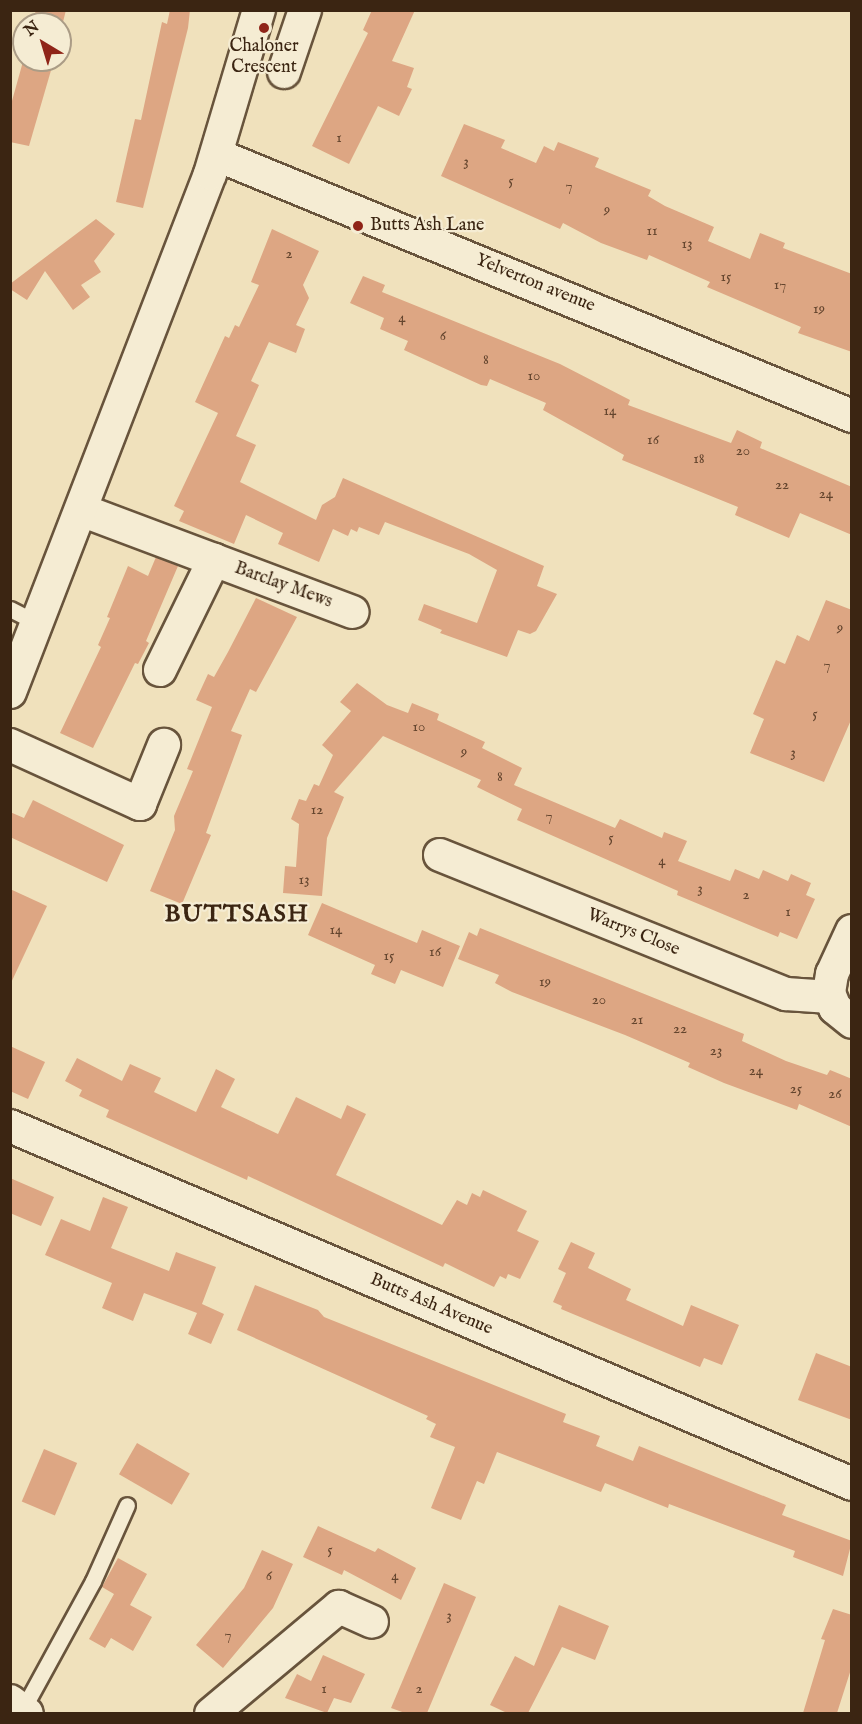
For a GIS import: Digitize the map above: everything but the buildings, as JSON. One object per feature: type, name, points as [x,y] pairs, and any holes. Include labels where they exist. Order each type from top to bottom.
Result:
[{"type":"street","points":[[10,692],[217,155],[260,10]]},
{"type":"street","points":[[284,72],[305,10]]},
{"type":"street","name":"Yelverton avenue","points":[[217,155],[852,416]]},
{"type":"street","name":"Barclay Mews","points":[[81,510],[353,612]]},
{"type":"street","name":"Barclay Mews","points":[[160,670],[214,560]]},
{"type":"street","points":[[10,745],[140,804],[164,745]]},
{"type":"street","name":"Warrys Close","points":[[440,855],[786,994],[830,997]]},
{"type":"street","points":[[852,931],[832,974],[830,997],[835,1008],[852,1022]]},
{"type":"street","name":"Butts Ash Avenue","points":[[10,1126],[852,1484]]},
{"type":"street","points":[[211,1713],[339,1607],[372,1622]]},
{"type":"lane","points":[[10,609],[38,623]]},
{"type":"lane","points":[[20,1708],[93,1581],[127,1505]]},
{"type":"place","name":"Chaloner Crescent","points":[[264,28]]},
{"type":"place","name":"Butts Ash Lane","points":[[358,226]]},
{"type":"district","name":"BUTTSASH","points":[[237,915]]}]
